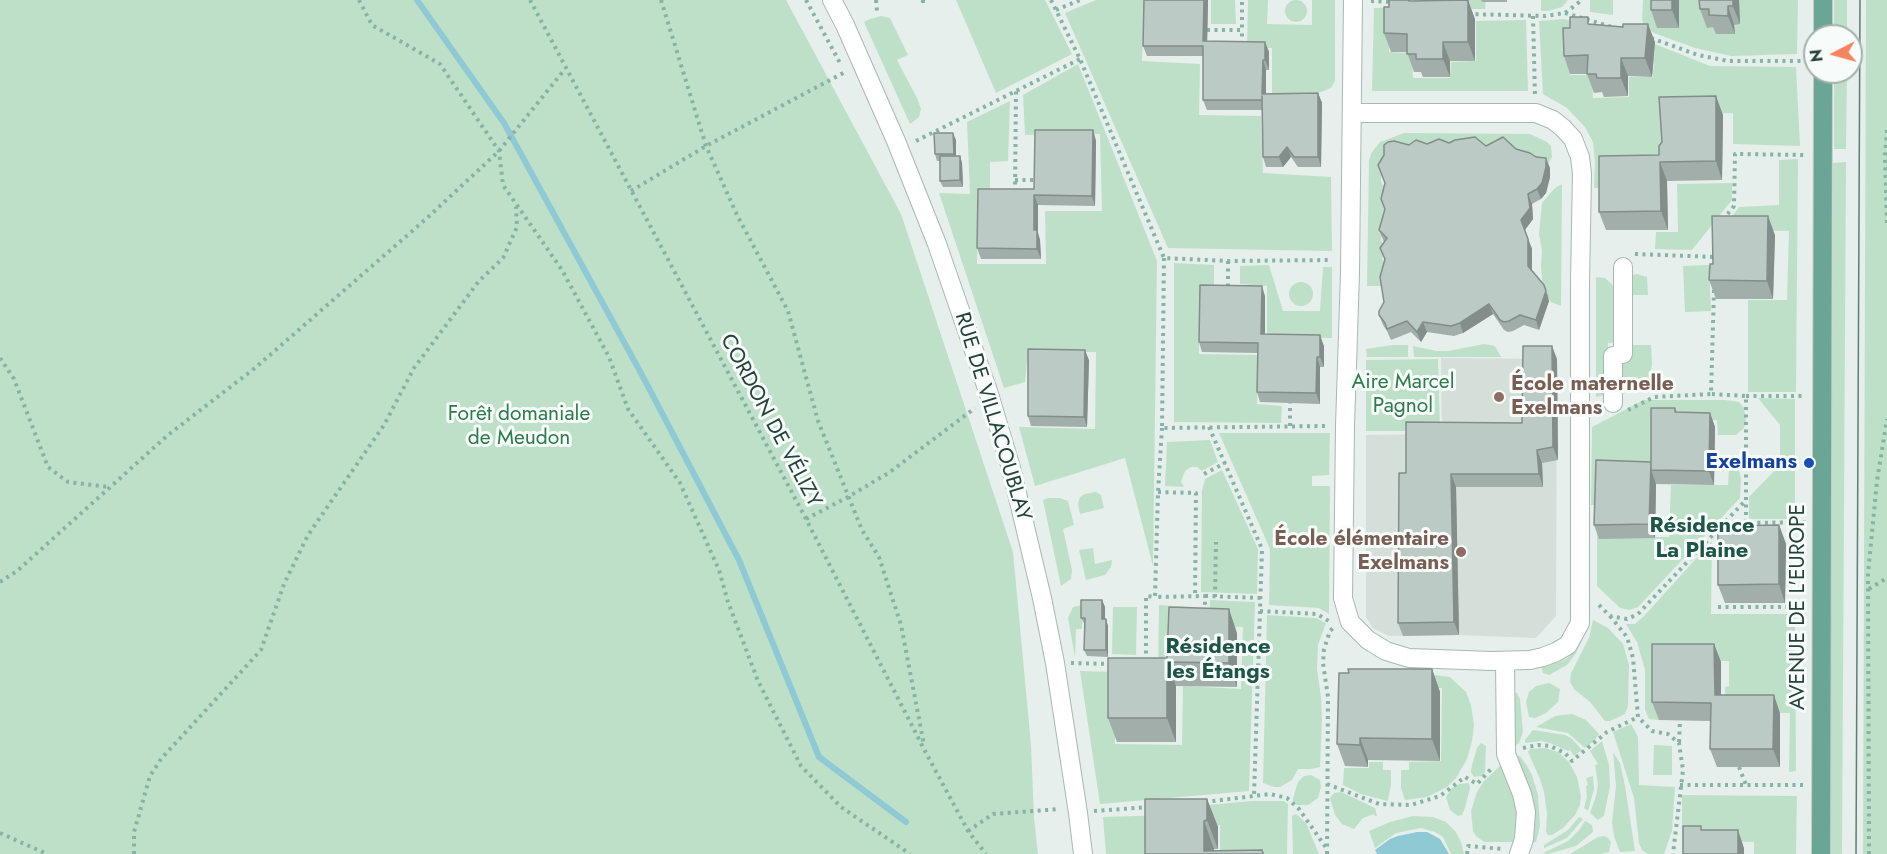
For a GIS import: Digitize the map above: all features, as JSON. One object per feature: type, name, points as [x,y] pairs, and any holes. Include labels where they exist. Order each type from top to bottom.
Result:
[{"type":"main road","points":[[1823,0],[1823,24]]},
{"type":"main road","name":"AVENUE DE L'EUROPE","points":[[1821,854],[1823,84]]},
{"type":"street","name":"RUE DE VILLACOUBLAY","points":[[832,0],[896,141],[937,244],[980,396],[1019,498],[1055,663],[1067,810],[1083,854]]},
{"type":"street","points":[[1352,113],[1536,113],[1553,120],[1563,128],[1573,139],[1580,157],[1580,623],[1568,645],[1556,652],[1530,660],[1409,658],[1386,651],[1368,640],[1350,622],[1343,598],[1353,0]]},
{"type":"street","points":[[1618,408],[1618,355],[1624,260]]},
{"type":"street","points":[[1505,661],[1506,754],[1522,794],[1526,812],[1524,839],[1519,854]]},
{"type":"path","points":[[359,0],[372,25],[440,63],[499,151],[502,184],[562,270],[609,357],[627,409],[680,483],[719,570],[728,602],[758,681],[801,766],[841,807],[910,854]]},
{"type":"path","name":"CORDON DE VÉLIZY","points":[[530,0],[806,519],[925,752],[968,831],[986,854]]},
{"type":"path","points":[[661,0],[706,146],[737,215],[788,311],[818,421],[862,530],[879,557],[901,625],[925,752]]},
{"type":"path","points":[[806,0],[849,83]]},
{"type":"path","points":[[876,0],[877,11]]},
{"type":"path","points":[[1051,0],[1080,59],[1164,258],[1162,428],[1155,597]]},
{"type":"path","points":[[1056,10],[1080,0]]},
{"type":"path","points":[[1242,0],[1242,52]]},
{"type":"path","points":[[1353,0],[1395,2]]},
{"type":"path","points":[[1565,13],[1582,0]]},
{"type":"path","points":[[1458,14],[1533,16],[1565,13],[1613,27]]},
{"type":"path","points":[[1533,16],[1536,113]]},
{"type":"path","points":[[1207,30],[1242,30]]},
{"type":"path","points":[[1645,36],[1698,55],[1728,61],[1803,60]]},
{"type":"path","points":[[631,191],[706,146],[848,70],[836,45],[850,38]]},
{"type":"path","points":[[912,133],[916,142],[1080,59]]},
{"type":"path","points":[[0,582],[17,571],[168,435],[255,368],[426,219],[499,151],[565,69]]},
{"type":"path","points":[[1015,200],[1016,91]]},
{"type":"path","points":[[1887,130],[1885,156],[1887,224]]},
{"type":"path","points":[[1716,227],[1734,206],[1735,154],[1823,155]]},
{"type":"path","points":[[1015,180],[1038,180]]},
{"type":"path","points":[[134,854],[134,832],[150,776],[161,759],[261,650],[284,584],[308,535],[384,425],[414,368],[479,281],[503,258],[517,227],[516,204]]},
{"type":"path","points":[[1624,260],[1715,257],[1715,247]]},
{"type":"path","points":[[1164,258],[1228,261],[1335,260]]},
{"type":"path","points":[[1228,261],[1228,295]]},
{"type":"path","points":[[1711,394],[1714,280]]},
{"type":"path","points":[[0,358],[14,379],[48,467],[68,482],[110,487]]},
{"type":"path","points":[[1618,408],[1654,397],[1711,394],[1822,396]]},
{"type":"path","points":[[975,410],[975,400],[980,396]]},
{"type":"path","points":[[806,519],[890,472],[975,410],[980,396]]},
{"type":"path","points":[[1746,396],[1746,523],[1821,522]]},
{"type":"path","points":[[1290,403],[1290,426]]},
{"type":"path","points":[[1869,854],[1868,589],[1877,481],[1887,419]]},
{"type":"path","points":[[1162,428],[1345,426]]},
{"type":"path","points":[[1209,427],[1262,549],[1254,796]]},
{"type":"path","points":[[1204,474],[1225,464]]},
{"type":"path","points":[[1158,492],[1196,493],[1195,596]]},
{"type":"path","points":[[1610,616],[1627,619],[1638,614],[1746,499]]},
{"type":"path","points":[[1215,597],[1216,543]]},
{"type":"path","points":[[1868,589],[1887,578]]},
{"type":"path","points":[[1581,591],[1598,603],[1627,637],[1634,658],[1638,717],[1652,731],[1668,734],[1679,743]]},
{"type":"path","points":[[1146,664],[1146,596],[1261,598]]},
{"type":"path","points":[[1205,620],[1206,596]]},
{"type":"path","points":[[1718,607],[1821,606]]},
{"type":"path","points":[[1260,610],[1317,614],[1335,626],[1330,631],[1324,649],[1323,663],[1328,697],[1327,852]]},
{"type":"path","points":[[1055,663],[1112,664]]},
{"type":"path","points":[[1327,784],[1379,804],[1411,805],[1440,796],[1465,777],[1477,784],[1506,754],[1525,747],[1550,746],[1565,753],[1572,761],[1608,732],[1638,717]]},
{"type":"path","points":[[1672,854],[1683,770],[1679,743],[1680,721]]},
{"type":"path","points":[[1738,767],[1746,785]]},
{"type":"path","points":[[1680,784],[1821,785]]},
{"type":"path","points":[[1196,803],[1270,794],[1287,798],[1299,809],[1327,852]]},
{"type":"path","points":[[968,831],[993,814],[1152,807]]},
{"type":"path","points":[[0,833],[47,854]]},
{"type":"path","points":[[1467,854],[1468,846],[1502,849],[1519,854]]},
{"type":"shaded area","name":"École élémentaire Exelmans","points":[[1441,358],[1557,359],[1556,616],[1536,638],[1459,635],[1389,636],[1373,628],[1366,617],[1366,435],[1442,434]]},
{"type":"green space","name":"Forêt domaniale de Meudon","points":[[0,0],[786,0],[901,214],[1013,552],[1031,745],[1038,854],[0,854]]},
{"type":"green space","points":[[956,0],[1045,0],[1072,54],[996,93]]},
{"type":"green space","points":[[1096,0],[1144,0],[1142,61],[1200,64],[1199,115],[1261,116],[1263,173],[1331,177],[1332,251],[1168,248],[1065,13]]},
{"type":"green space","points":[[1211,0],[1235,0],[1236,24],[1211,24]]},
{"type":"green space","points":[[1248,0],[1268,0],[1267,24],[1312,25],[1312,0],[1335,0],[1335,81],[1331,88],[1321,92],[1272,94],[1272,48],[1247,47]]},
{"type":"green space","points":[[1296,0],[1306,7],[1307,11],[1300,21],[1296,22],[1286,15],[1285,11],[1292,1]]},
{"type":"green space","points":[[1440,0],[1486,0],[1485,9],[1452,9],[1443,5]]},
{"type":"green space","points":[[1541,0],[1568,0],[1562,7],[1541,11]]},
{"type":"green space","points":[[1590,0],[1613,0],[1613,15],[1590,12]]},
{"type":"green space","points":[[1643,0],[1798,0],[1797,54],[1731,56],[1695,48],[1654,33],[1644,26]]},
{"type":"green space","points":[[1834,0],[1847,0],[1847,24],[1834,24]]},
{"type":"green space","points":[[1866,0],[1887,0],[1887,854],[1863,854]]},
{"type":"green space","points":[[1416,7],[1389,15],[1389,52],[1410,53],[1413,78],[1450,78],[1451,62],[1476,61],[1476,21],[1526,20],[1528,91],[1372,91],[1374,8]]},
{"type":"green space","points":[[881,16],[890,18],[908,55],[897,60],[921,109],[919,117],[910,124],[864,22]]},
{"type":"green space","points":[[1564,19],[1592,25],[1597,34],[1569,34],[1570,75],[1592,75],[1593,98],[1629,97],[1629,77],[1653,77],[1655,44],[1710,66],[1796,67],[1800,146],[1733,144],[1733,113],[1664,115],[1663,172],[1604,188],[1594,188],[1593,142],[1585,127],[1567,108],[1543,94],[1539,21]]},
{"type":"green space","points":[[1078,64],[1157,261],[1153,566],[1125,458],[1035,486],[1019,427],[1095,429],[1096,352],[1028,352],[1025,382],[1004,388],[939,193],[970,194],[967,122],[1010,101],[1008,161],[990,162],[990,193],[978,193],[977,264],[1046,264],[1045,211],[1102,211],[1100,134],[1025,135],[1023,95]]},
{"type":"green space","points":[[1834,84],[1847,84],[1846,149],[1834,149]]},
{"type":"green space","points":[[1404,133],[1530,134],[1551,146],[1552,157],[1547,166],[1384,165],[1381,181],[1385,190],[1384,215],[1387,219],[1381,238],[1388,250],[1382,259],[1386,265],[1382,286],[1367,286],[1369,160],[1380,142]]},
{"type":"green space","points":[[1798,159],[1796,392],[1748,392],[1748,300],[1787,300],[1789,231],[1729,230],[1730,219],[1739,207],[1779,205],[1779,160]]},
{"type":"green space","points":[[1846,162],[1842,854],[1830,854],[1833,163]]},
{"type":"green space","points":[[1732,183],[1732,200],[1692,250],[1655,249],[1656,232],[1678,232],[1677,184]]},
{"type":"green space","points":[[1562,184],[1561,306],[1551,302],[1543,288],[1542,250],[1539,234],[1542,203],[1555,188]]},
{"type":"green space","points":[[1174,263],[1214,265],[1214,289],[1200,289],[1199,354],[1259,355],[1257,404],[1282,406],[1281,423],[1174,422]]},
{"type":"green space","points":[[1269,265],[1283,311],[1320,311],[1323,267],[1332,267],[1332,338],[1267,337],[1267,286],[1240,284],[1240,266]]},
{"type":"green space","points":[[1709,265],[1711,311],[1685,312],[1683,266]]},
{"type":"green space","points":[[1637,274],[1647,277],[1648,295],[1628,295],[1631,276]]},
{"type":"green space","points":[[1596,277],[1605,278],[1618,290],[1621,342],[1608,343],[1608,388],[1606,395],[1596,397]]},
{"type":"green space","points":[[1301,282],[1310,285],[1313,294],[1310,303],[1301,306],[1292,303],[1289,294],[1292,285]]},
{"type":"green space","points":[[1484,344],[1495,346],[1501,357],[1414,357],[1413,346],[1448,351]]},
{"type":"green space","points":[[1408,345],[1408,357],[1367,357],[1366,349]]},
{"type":"green space","points":[[1627,345],[1651,345],[1650,379],[1641,387],[1619,390],[1619,361]]},
{"type":"green space","name":"Aire Marcel Pagnol","points":[[1438,359],[1440,431],[1366,431],[1366,360]]},
{"type":"green space","points":[[1758,398],[1795,399],[1795,519],[1749,519],[1749,497],[1780,465],[1780,425]]},
{"type":"green space","points":[[1644,400],[1739,402],[1744,408],[1746,420],[1744,428],[1736,435],[1718,435],[1717,420],[1656,419],[1655,472],[1595,505],[1591,505],[1592,427]]},
{"type":"green space","points":[[1219,433],[1330,433],[1329,475],[1312,476],[1312,486],[1330,486],[1329,614],[1319,608],[1269,605],[1270,549]]},
{"type":"green space","points":[[1210,440],[1218,462],[1202,471],[1197,467],[1191,467],[1185,471],[1181,482],[1184,487],[1165,486],[1167,442]]},
{"type":"green space","points":[[1729,468],[1739,470],[1740,498],[1638,607],[1629,610],[1620,608],[1597,586],[1597,521],[1613,538],[1669,537],[1671,485],[1728,485]]},
{"type":"green space","points":[[1222,470],[1258,549],[1257,594],[1201,592],[1202,491],[1205,479]]},
{"type":"green space","points":[[1096,492],[1101,495],[1104,508],[1080,514],[1078,504],[1080,497]]},
{"type":"green space","points":[[1048,498],[1068,501],[1074,525],[1063,529],[1072,570],[1071,579],[1061,586],[1043,500]]},
{"type":"green space","points":[[1712,541],[1711,614],[1795,614],[1796,771],[1789,772],[1790,713],[1726,712],[1725,687],[1729,686],[1729,661],[1660,660],[1659,720],[1649,719],[1645,710],[1645,670],[1637,642],[1626,624],[1635,624],[1644,616]]},
{"type":"green space","points":[[1093,548],[1095,564],[1112,560],[1111,567],[1105,575],[1086,580],[1079,550]]},
{"type":"green space","points":[[1210,600],[1255,602],[1249,791],[1100,804],[1080,671],[1115,672],[1115,744],[1182,745],[1183,686],[1241,689],[1243,627],[1209,626]]},
{"type":"green space","points":[[1083,605],[1082,629],[1076,629],[1075,657],[1068,618],[1073,607]]},
{"type":"green space","points":[[1159,605],[1191,607],[1191,628],[1173,679],[1158,679]]},
{"type":"green space","points":[[1113,607],[1137,607],[1136,655],[1112,654]]},
{"type":"green space","points":[[1267,615],[1316,618],[1326,623],[1318,645],[1317,669],[1322,720],[1320,767],[1298,769],[1292,780],[1280,787],[1263,783]]},
{"type":"green space","points":[[1593,620],[1608,628],[1623,644],[1629,665],[1628,706],[1625,714],[1610,721],[1605,721],[1570,682],[1571,673],[1589,638]]},
{"type":"green space","points":[[1582,640],[1567,665],[1549,675],[1543,673],[1541,665],[1562,661],[1569,657]]},
{"type":"green space","points":[[1427,674],[1450,677],[1466,692],[1474,725],[1472,741],[1467,759],[1456,778],[1447,787],[1427,797],[1405,800],[1401,788],[1401,770],[1409,770],[1409,762],[1441,761],[1442,688],[1435,688]]},
{"type":"green space","points":[[1549,683],[1560,689],[1558,702],[1546,713],[1535,718],[1529,717],[1526,702],[1529,692],[1536,686]]},
{"type":"green space","points":[[1513,692],[1517,693],[1520,699],[1523,732],[1519,743],[1513,747]]},
{"type":"green space","points":[[1572,714],[1586,720],[1599,734],[1585,748],[1568,733],[1536,727],[1555,716]]},
{"type":"green space","points":[[1631,724],[1638,737],[1639,785],[1675,787],[1672,831],[1664,854],[1648,854],[1642,850],[1639,843],[1634,798],[1613,732]]},
{"type":"green space","points":[[1533,730],[1565,735],[1582,750],[1574,756],[1570,750],[1550,743],[1541,741],[1525,743]]},
{"type":"green space","points":[[1602,741],[1609,765],[1610,786],[1604,816],[1598,820],[1590,813],[1598,785],[1595,765],[1598,764],[1590,751]]},
{"type":"green space","points":[[1481,743],[1486,746],[1485,772],[1482,776],[1474,777],[1471,772],[1472,765],[1477,748]]},
{"type":"green space","points":[[1654,745],[1672,746],[1672,775],[1653,775]]},
{"type":"green space","points":[[1545,748],[1558,752],[1569,762],[1577,777],[1581,796],[1575,815],[1563,828],[1552,835],[1546,832],[1547,813],[1544,792],[1528,752],[1530,749]]},
{"type":"green space","points":[[1613,752],[1620,763],[1635,851],[1620,852],[1614,836],[1612,822],[1616,786]]},
{"type":"green space","points":[[1515,756],[1520,756],[1527,766],[1538,795],[1540,826],[1536,842],[1531,843],[1535,820],[1532,794]]},
{"type":"green space","points":[[1369,762],[1383,762],[1383,770],[1391,770],[1388,801],[1361,794],[1343,785],[1344,768],[1369,768]]},
{"type":"green space","points":[[1501,765],[1517,805],[1516,829],[1513,842],[1484,842],[1473,831],[1471,811],[1477,792],[1484,781]]},
{"type":"green space","points":[[1311,775],[1320,780],[1318,798],[1308,805],[1297,805],[1293,802],[1293,798],[1298,782],[1304,776]]},
{"type":"green space","points":[[1593,776],[1594,789],[1588,811],[1584,808],[1588,785],[1586,778]]},
{"type":"green space","points":[[1469,783],[1465,808],[1462,815],[1458,816],[1450,810],[1446,797],[1452,788],[1459,784]]},
{"type":"green space","points":[[1341,792],[1375,808],[1377,816],[1374,814],[1363,818],[1354,829],[1342,824],[1335,815],[1330,798],[1334,793]]},
{"type":"green space","points":[[1682,795],[1797,796],[1796,854],[1754,854],[1754,842],[1686,840],[1685,854],[1682,854]]},
{"type":"green space","points":[[1252,801],[1284,801],[1288,804],[1287,854],[1220,854],[1220,825],[1177,825],[1176,808]]},
{"type":"green space","points":[[1296,814],[1306,823],[1319,854],[1293,854],[1292,816]]},
{"type":"green space","points":[[1168,815],[1154,854],[1106,854],[1103,817]]},
{"type":"green space","points":[[1413,816],[1433,817],[1446,822],[1456,832],[1464,854],[1451,854],[1443,837],[1421,828],[1396,833],[1375,848],[1369,831]]},
{"type":"green space","points":[[1579,817],[1583,819],[1567,838],[1544,848],[1544,845],[1568,830]]},
{"type":"green space","points":[[1585,821],[1592,825],[1593,832],[1576,846],[1548,854],[1543,853],[1568,841]]},
{"type":"green space","points":[[1604,836],[1611,842],[1609,852],[1570,854],[1598,837]]},
{"type":"water","points":[[1417,832],[1427,832],[1440,839],[1449,854],[1377,854],[1375,850],[1390,839]]},
{"type":"building","points":[[1144,0],[1204,0],[1203,41],[1265,42],[1262,94],[1318,93],[1318,157],[1294,157],[1287,147],[1279,157],[1263,157],[1262,96],[1262,100],[1203,100],[1203,46],[1143,46]]},
{"type":"building","points":[[1389,0],[1468,0],[1468,42],[1443,42],[1443,59],[1416,59],[1416,54],[1407,54],[1407,34],[1384,33],[1384,7],[1389,7]]},
{"type":"building","points":[[1651,0],[1672,0],[1672,10],[1651,10]]},
{"type":"building","points":[[1699,0],[1733,0],[1733,6],[1728,6],[1728,16],[1709,15],[1709,9],[1700,9]]},
{"type":"building","points":[[1570,17],[1588,17],[1588,24],[1623,27],[1623,24],[1648,24],[1645,58],[1621,58],[1621,78],[1597,78],[1596,74],[1587,74],[1588,55],[1564,56],[1563,28],[1570,28]]},
{"type":"building","points":[[1716,96],[1716,161],[1660,162],[1661,211],[1599,212],[1599,156],[1659,155],[1659,146],[1662,142],[1659,97]]},
{"type":"building","points":[[1035,130],[1093,130],[1092,196],[1034,195],[1034,230],[1037,230],[1037,249],[977,248],[978,189],[1034,189]]},
{"type":"building","points":[[934,133],[953,133],[954,154],[935,154]]},
{"type":"building","points":[[1475,137],[1486,146],[1503,137],[1516,149],[1536,157],[1546,158],[1542,183],[1528,194],[1530,208],[1521,220],[1528,239],[1528,266],[1544,285],[1546,291],[1536,320],[1520,315],[1504,322],[1489,304],[1460,323],[1451,326],[1423,322],[1417,332],[1407,321],[1387,329],[1379,315],[1384,302],[1380,277],[1385,259],[1380,248],[1387,238],[1379,230],[1385,209],[1381,199],[1385,183],[1378,165],[1384,155],[1384,145],[1394,141],[1409,145],[1416,140],[1427,144],[1439,139],[1449,143]]},
{"type":"building","points":[[940,156],[960,156],[960,180],[940,181]]},
{"type":"building","points":[[1712,216],[1768,216],[1767,281],[1709,280],[1710,264],[1713,264]]},
{"type":"building","points":[[1200,285],[1262,286],[1261,334],[1320,335],[1316,393],[1257,392],[1258,343],[1199,342]]},
{"type":"building","points":[[1523,346],[1552,346],[1553,447],[1537,450],[1539,474],[1451,474],[1454,622],[1398,623],[1399,473],[1406,473],[1406,422],[1522,423]]},
{"type":"building","points":[[1028,349],[1085,350],[1084,417],[1028,416]]},
{"type":"building","points":[[1651,408],[1675,408],[1675,412],[1710,413],[1709,471],[1651,470],[1651,463],[1649,524],[1594,525],[1596,460],[1651,462]]},
{"type":"building","points":[[1779,525],[1779,584],[1718,585],[1718,526]]},
{"type":"building","points":[[1081,600],[1102,600],[1102,619],[1106,619],[1106,650],[1084,650],[1085,618],[1081,618]]},
{"type":"building","points":[[1169,607],[1229,609],[1229,663],[1167,662],[1167,718],[1108,718],[1108,658],[1167,658]]},
{"type":"building","points":[[1652,644],[1714,644],[1715,695],[1774,695],[1773,749],[1710,749],[1711,703],[1652,702]]},
{"type":"building","points":[[1348,669],[1432,669],[1432,739],[1360,738],[1360,745],[1337,744],[1339,673],[1349,673]]},
{"type":"building","points":[[1145,799],[1207,799],[1204,851],[1262,850],[1263,854],[1145,854]]},
{"type":"building","points":[[1683,826],[1701,826],[1701,830],[1738,830],[1738,854],[1683,854]]},
{"type":"waterway","points":[[417,0],[504,123],[642,375],[739,560],[819,757],[906,822]]},
{"type":"tram line","points":[[1856,854],[1860,0]]},
{"type":"place","name":"École maternelle Exelmans","points":[[1499,397]]},
{"type":"place","name":"Exelmans","points":[[1809,463]]},
{"type":"place","name":"École élémentaire Exelmans","points":[[1461,552]]},
{"type":"district","name":"Résidence La Plaine","points":[[1702,540]]},
{"type":"district","name":"Résidence les Étangs","points":[[1218,660]]}]
